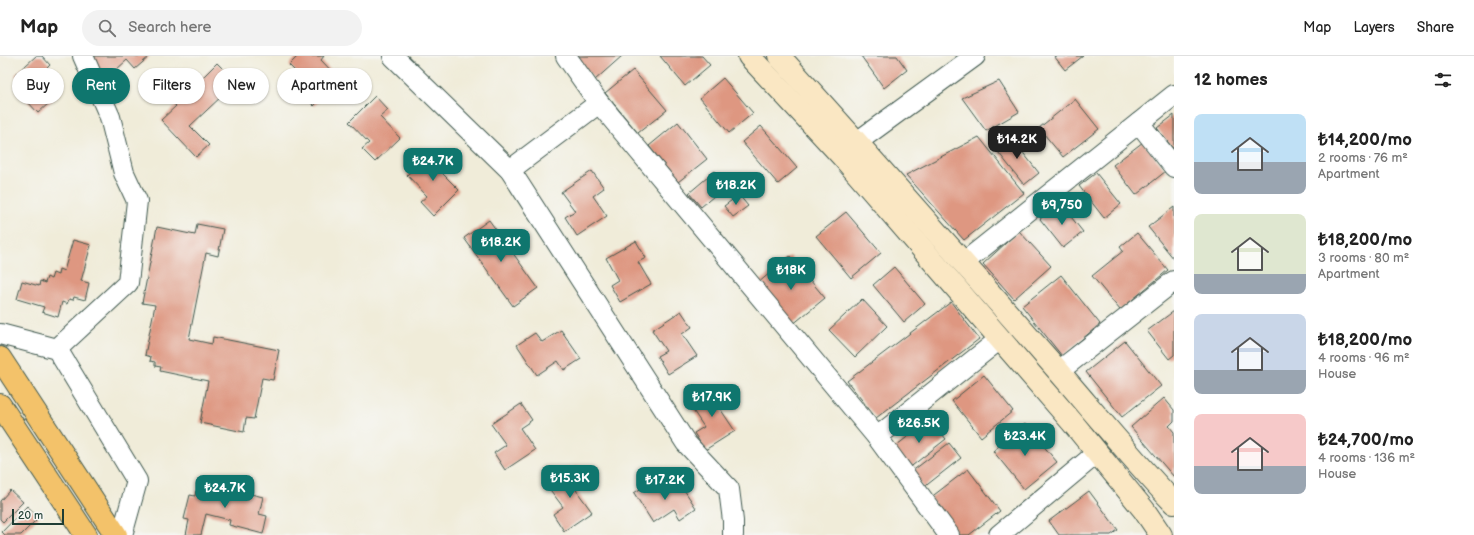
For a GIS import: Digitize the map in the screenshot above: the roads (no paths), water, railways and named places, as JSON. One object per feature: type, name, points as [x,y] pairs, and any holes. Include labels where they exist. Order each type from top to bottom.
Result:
[{"type":"main road","points":[[749,56],[849,149],[964,263],[1153,481],[1174,503]]},
{"type":"main road","points":[[779,56],[849,149],[1000,339],[1144,510],[1161,535]]},
{"type":"main road","points":[[0,358],[116,535]]},
{"type":"main road","points":[[0,405],[86,535]]},
{"type":"street","points":[[57,349],[128,282],[137,201],[124,173],[110,117],[83,56]]},
{"type":"street","points":[[393,56],[510,170],[686,443],[729,489],[733,521],[732,535]]},
{"type":"street","points":[[566,56],[599,103],[877,437],[949,535]]},
{"type":"street","points":[[849,149],[975,56]]},
{"type":"street","points":[[964,263],[1174,95]]},
{"type":"street","points":[[510,170],[599,103]]},
{"type":"street","points":[[1139,123],[1174,167]]},
{"type":"street","points":[[1059,371],[1174,281]]},
{"type":"street","points":[[0,334],[57,349],[137,481],[122,535]]},
{"type":"street","points":[[877,437],[1000,339]]},
{"type":"street","points":[[999,535],[1097,453]]}]
